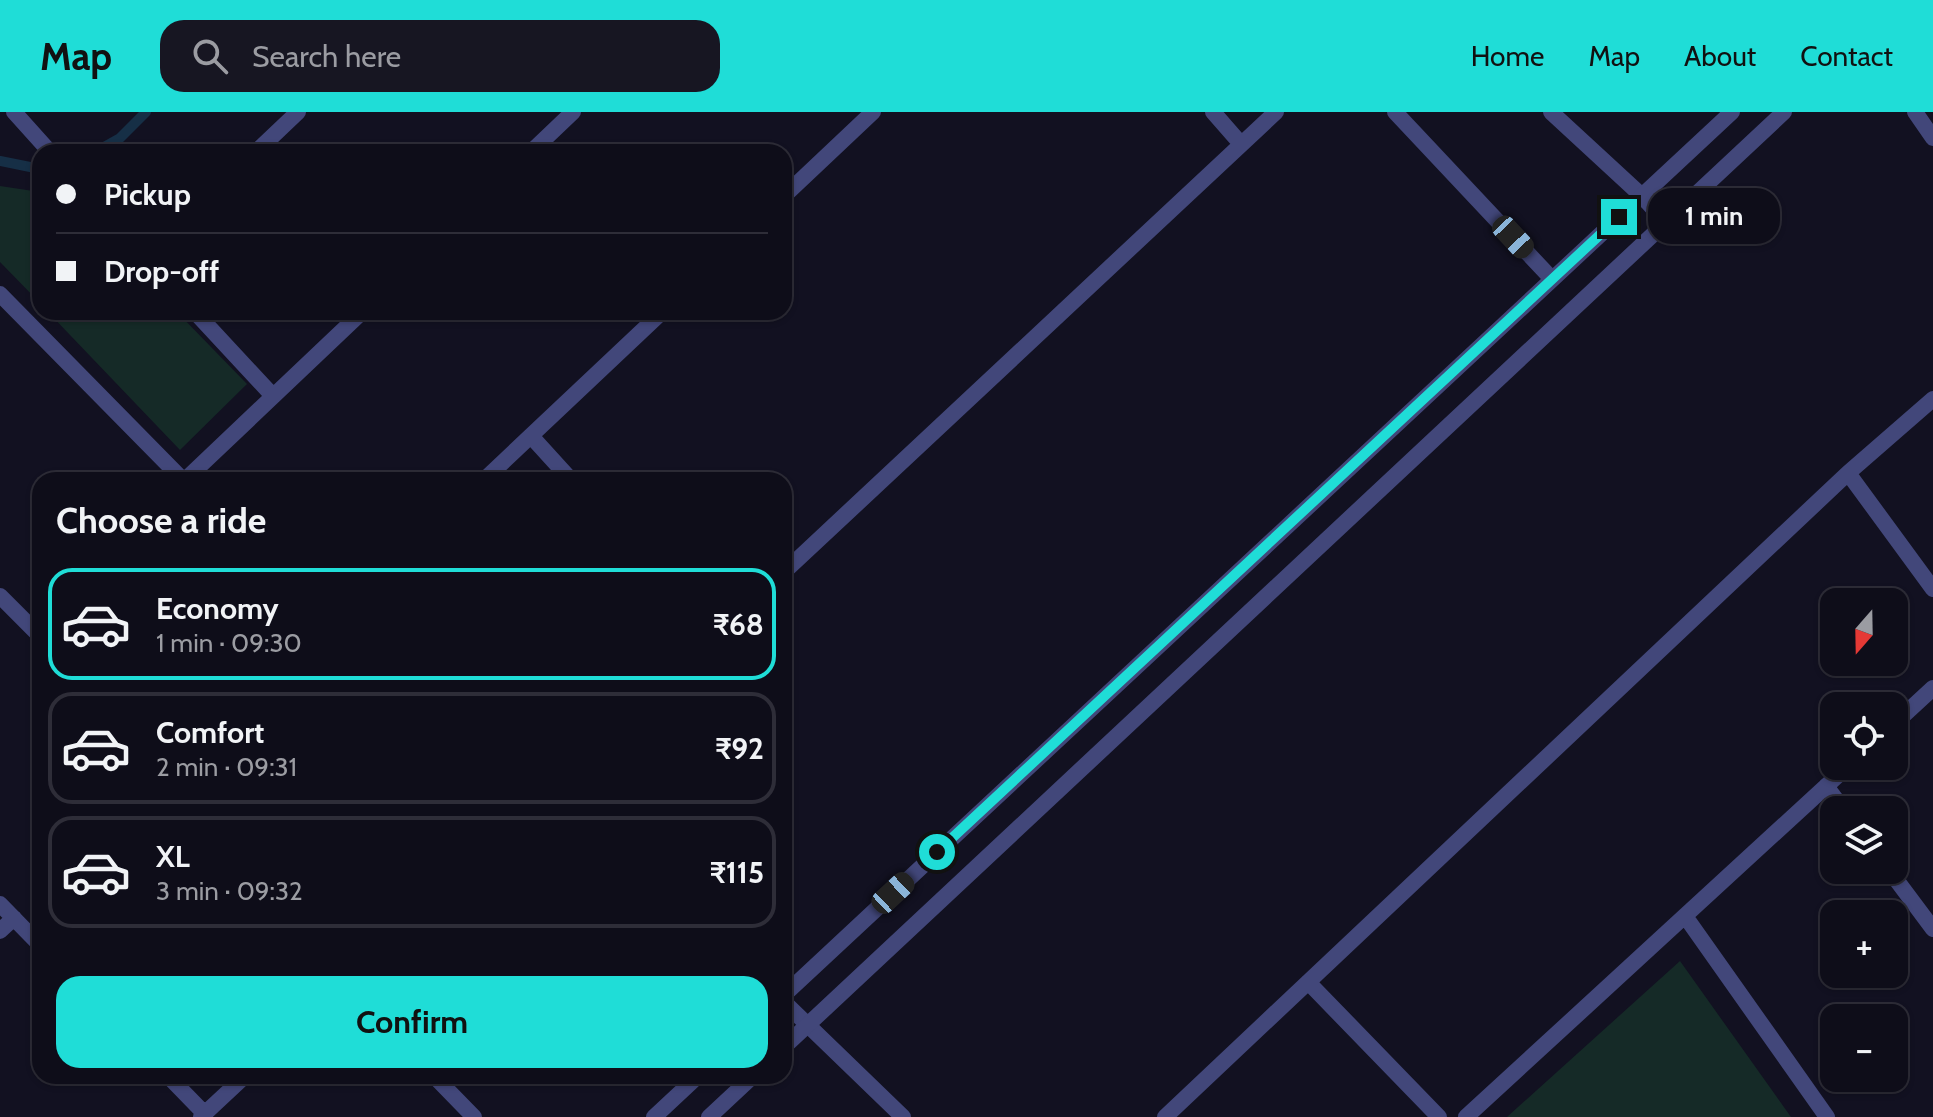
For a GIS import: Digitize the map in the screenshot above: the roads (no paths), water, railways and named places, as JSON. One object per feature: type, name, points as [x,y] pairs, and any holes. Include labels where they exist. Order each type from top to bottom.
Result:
[{"type":"street","points":[[14,112],[43,144]]},
{"type":"street","points":[[264,144],[298,112]]},
{"type":"street","points":[[539,144],[573,112]]},
{"type":"street","points":[[792,188],[873,112]]},
{"type":"street","points":[[1213,112],[1241,144]]},
{"type":"street","points":[[792,565],[1276,112]]},
{"type":"street","points":[[1395,112],[1552,279]]},
{"type":"street","points":[[1551,112],[1642,196],[1665,222]]},
{"type":"street","points":[[792,988],[1732,112]]},
{"type":"street","points":[[792,1040],[1784,112]]},
{"type":"street","points":[[1915,112],[1933,138]]},
{"type":"street","points":[[0,294],[176,472]]},
{"type":"street","points":[[202,320],[273,396]]},
{"type":"street","points":[[192,472],[354,320]]},
{"type":"street","points":[[493,472],[654,320]]},
{"type":"street","points":[[1171,1115],[1848,473],[1933,399]]},
{"type":"street","points":[[531,436],[564,472]]},
{"type":"street","points":[[1848,473],[1933,589]]},
{"type":"street","points":[[0,596],[32,628]]},
{"type":"street","points":[[1908,711],[1933,688]]},
{"type":"street","points":[[1466,1117],[1833,780]]},
{"type":"street","points":[[1826,786],[1834,796]]},
{"type":"street","points":[[1899,884],[1933,929]]},
{"type":"street","points":[[0,904],[32,937]]},
{"type":"street","points":[[1685,916],[1827,1117]]},
{"type":"street","points":[[0,931],[14,918]]},
{"type":"street","points":[[1308,982],[1439,1117]]},
{"type":"street","points":[[792,1010],[903,1117]]},
{"type":"street","points":[[175,1084],[203,1115],[236,1084]]},
{"type":"street","points":[[442,1084],[474,1117]]},
{"type":"street","points":[[654,1117],[689,1084]]},
{"type":"street","points":[[709,1117],[744,1084]]},
{"type":"waterway","points":[[109,144],[120,138],[146,112]]},
{"type":"waterway","points":[[0,161],[32,167]]}]
